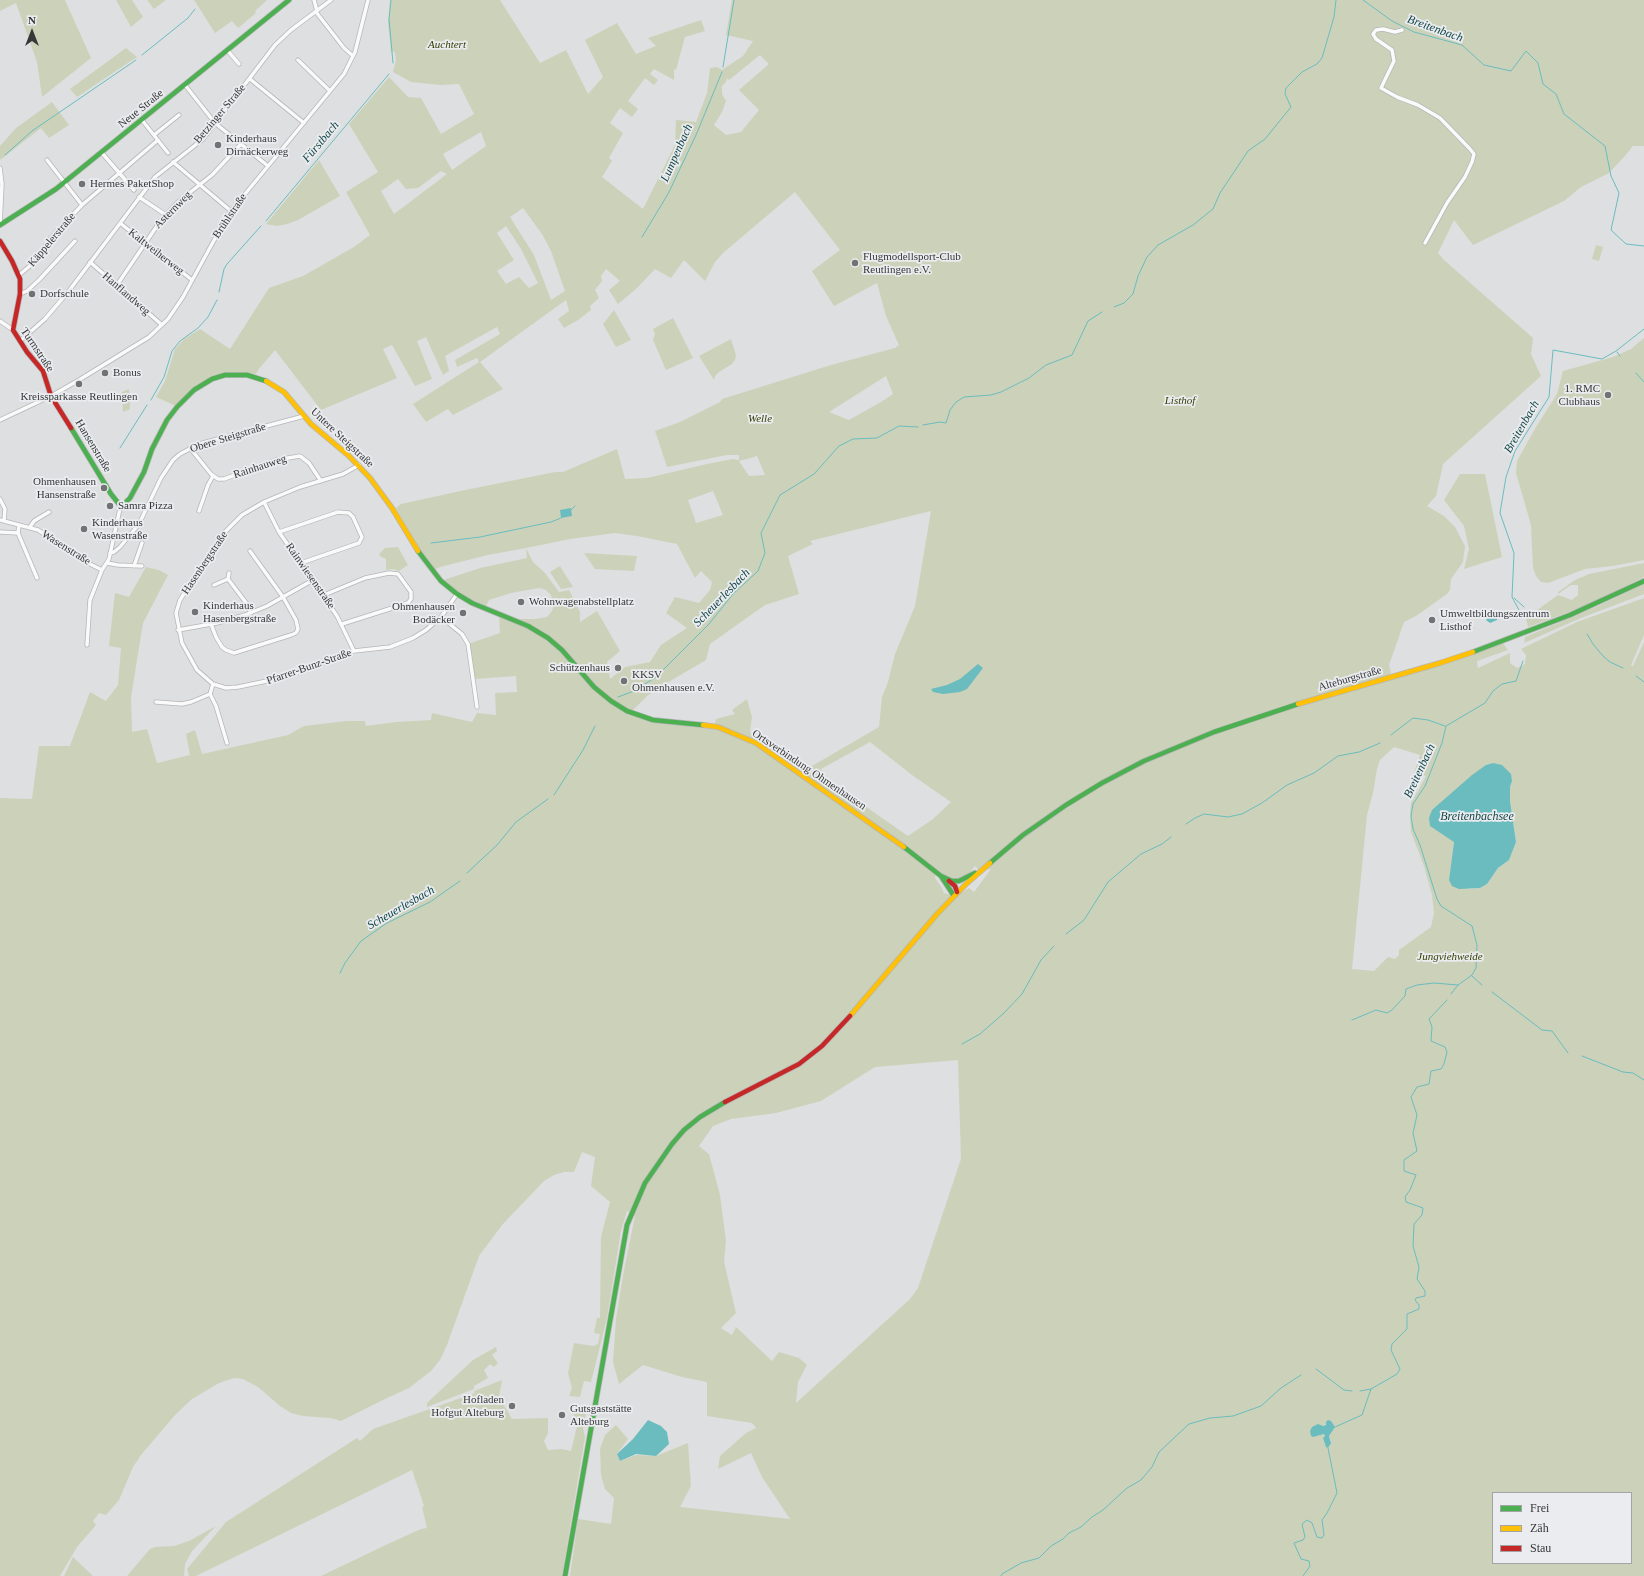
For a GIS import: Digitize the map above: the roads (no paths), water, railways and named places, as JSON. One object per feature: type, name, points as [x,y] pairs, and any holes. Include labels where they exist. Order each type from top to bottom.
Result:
[{"type":"main road","name":"Neue Straße","points":[[0,225],[47,196],[64,183],[289,0]]},
{"type":"main road","points":[[0,241],[19,275],[20,294],[13,330]]},
{"type":"main road","name":"Turmstraße","points":[[13,330],[27,352],[44,373],[51,396]]},
{"type":"main road","name":"Untere Steigstraße","points":[[121,504],[127,502],[134,491],[148,463],[152,449],[167,420],[190,394],[205,382],[232,374],[247,375],[262,379],[284,392],[314,427],[359,465],[382,492],[432,571],[457,594],[472,603]]},
{"type":"main road","name":"Hansenstraße","points":[[51,396],[116,501],[121,504]]},
{"type":"main road","name":"Alteburgstraße","points":[[980,871],[1023,835],[1066,805],[1126,770],[1163,753],[1207,734],[1291,706],[1435,665],[1496,645],[1563,618],[1644,581]]},
{"type":"main road","name":"Ortsverbindung Ohmenhausen","points":[[472,603],[528,626],[548,638],[562,650],[594,687],[611,701],[627,711],[653,720],[718,727],[756,743],[914,854],[955,886],[956,894]]},
{"type":"main road","points":[[946,879],[958,881],[980,871]]},
{"type":"main road","points":[[566,1576],[627,1225],[645,1184],[672,1144],[684,1130],[700,1117],[719,1105],[799,1064],[822,1046],[847,1020],[956,894],[980,871]]},
{"type":"main road","name":"Ortsverbindung Ohmenhausen","points":[[941,876],[956,894]]},
{"type":"street","points":[[314,0],[316,12],[344,48],[353,56]]},
{"type":"street","name":"Betzinger Straße","points":[[20,342],[29,335],[52,311],[155,177],[203,139],[250,79],[265,56],[280,40],[331,0]]},
{"type":"street","name":"Brühlstraße","points":[[0,420],[51,396],[138,344],[162,325],[176,309],[231,211],[344,74],[353,56],[368,0]]},
{"type":"street","points":[[1402,30],[1395,32],[1383,29],[1376,30],[1373,34],[1376,39],[1392,50],[1394,61],[1381,88],[1418,105],[1440,118],[1474,154],[1465,176],[1447,203],[1425,243]]},
{"type":"street","points":[[228,51],[239,64]]},
{"type":"street","points":[[298,60],[330,91]]},
{"type":"street","points":[[250,79],[304,123]]},
{"type":"street","points":[[185,85],[215,123],[268,166]]},
{"type":"street","points":[[154,135],[179,115]]},
{"type":"street","points":[[142,120],[168,152]]},
{"type":"street","name":"Käppelerstraße","points":[[19,275],[27,270],[37,260],[49,240],[82,205],[118,172],[158,140]]},
{"type":"street","name":"Asternweg","points":[[117,285],[144,243],[166,215],[178,202],[222,164],[241,144]]},
{"type":"street","points":[[102,153],[134,190]]},
{"type":"street","points":[[47,160],[82,205]]},
{"type":"street","points":[[173,162],[231,211]]},
{"type":"street","name":"Neue Straße","points":[[0,168],[2,184],[0,225]]},
{"type":"street","points":[[139,197],[166,215]]},
{"type":"street","name":"Kaltweiherweg","points":[[120,223],[192,280]]},
{"type":"street","points":[[20,294],[27,292],[75,241]]},
{"type":"street","name":"Hanflandweg","points":[[90,262],[162,325]]},
{"type":"street","name":"Turmstraße","points":[[0,321],[13,330]]},
{"type":"street","name":"Obere Steigstraße","points":[[110,553],[114,552],[120,547],[139,524],[161,478],[170,464],[180,454],[199,444],[304,416]]},
{"type":"street","points":[[190,448],[213,476],[199,511]]},
{"type":"street","name":"Rainhauweg","points":[[213,476],[218,479],[224,479],[276,460],[300,456],[309,463],[320,481]]},
{"type":"street","name":"Hasenbergstraße","points":[[213,684],[200,674],[182,643],[178,630],[176,613],[180,600],[218,541],[233,523],[264,502],[293,489],[343,474],[359,465]]},
{"type":"street","points":[[0,499],[5,509],[2,520]]},
{"type":"street","name":"Rainwiesenstraße","points":[[264,502],[279,532],[324,595],[342,624],[354,651]]},
{"type":"street","points":[[87,645],[90,600],[102,570],[107,563],[121,504]]},
{"type":"street","name":"Wasenstraße","points":[[30,527],[34,521],[48,512]]},
{"type":"street","points":[[279,532],[338,512],[349,512],[353,517],[361,532],[362,540],[359,543],[301,564]]},
{"type":"street","name":"Wasenstraße","points":[[2,520],[30,527],[46,535],[86,562],[102,570]]},
{"type":"street","points":[[19,524],[18,533],[37,578]]},
{"type":"street","points":[[0,532],[18,533]]},
{"type":"street","points":[[134,566],[142,543]]},
{"type":"street","points":[[211,624],[222,647],[234,653],[293,634],[298,629],[297,623],[283,597],[250,551]]},
{"type":"street","name":"Wasenstraße","points":[[107,563],[142,566]]},
{"type":"street","points":[[229,573],[228,579],[247,604],[251,613]]},
{"type":"street","points":[[324,595],[365,578],[389,573],[398,574],[411,592],[411,599],[408,603],[342,624]]},
{"type":"street","points":[[214,585],[228,579]]},
{"type":"street","points":[[178,630],[237,618],[251,613],[312,580]]},
{"type":"street","name":"Pfarrer-Bunz-Straße","points":[[213,684],[226,688],[268,682],[354,651],[382,649],[398,644],[419,635],[441,617],[457,594]]},
{"type":"street","points":[[441,617],[462,634],[468,644],[477,707]]},
{"type":"street","points":[[213,684],[210,694],[216,706],[227,743]]},
{"type":"street","points":[[156,702],[182,704],[210,694]]},
{"type":"water","points":[[571,508],[572,516],[561,518],[560,510]]},
{"type":"water","points":[[1491,613],[1495,613],[1498,617],[1497,620],[1490,623],[1486,620]]},
{"type":"water","points":[[978,664],[983,668],[967,689],[960,692],[943,694],[933,692],[931,689],[947,685],[960,679]]},
{"type":"water","name":"Breitenbachsee","points":[[1493,763],[1502,765],[1511,774],[1512,781],[1510,787],[1510,801],[1516,842],[1509,860],[1498,868],[1487,884],[1480,888],[1459,889],[1452,886],[1449,880],[1454,842],[1430,826],[1429,818],[1432,810],[1472,775],[1486,765]]},
{"type":"water","points":[[648,1420],[661,1426],[667,1432],[669,1444],[656,1456],[636,1454],[620,1461],[617,1454],[633,1439]]},
{"type":"water","points":[[1328,1420],[1331,1421],[1335,1427],[1329,1436],[1331,1443],[1328,1448],[1326,1447],[1323,1438],[1325,1436],[1324,1434],[1313,1437],[1311,1436],[1310,1431],[1312,1427],[1318,1424],[1323,1426],[1326,1425]]},
{"type":"waterway","name":"Fürstbach","points":[[391,0],[389,19],[393,63]]},
{"type":"waterway","name":"Lumpenbach","points":[[723,67],[734,0]]},
{"type":"waterway","name":"Scheuerlesbach","points":[[1114,307],[1124,303],[1133,294],[1138,276],[1147,257],[1158,245],[1193,225],[1213,209],[1220,193],[1248,151],[1265,139],[1291,107],[1285,94],[1286,88],[1302,72],[1317,64],[1322,58],[1334,17],[1336,0]]},
{"type":"waterway","name":"Breitenbach","points":[[1363,0],[1392,21],[1414,32],[1462,45],[1484,65],[1511,71],[1526,51],[1538,63],[1543,84],[1556,94],[1564,114],[1605,146],[1611,176],[1619,193],[1611,230],[1626,244],[1644,246]]},
{"type":"waterway","points":[[142,55],[188,18],[195,9]]},
{"type":"waterway","points":[[5,155],[32,131],[136,60]]},
{"type":"waterway","name":"Lumpenbach","points":[[642,237],[668,194],[696,135],[722,72]]},
{"type":"waterway","name":"Fürstbach","points":[[266,221],[389,74]]},
{"type":"waterway","name":"Fürstbach","points":[[219,292],[224,269],[227,264],[261,226]]},
{"type":"waterway","name":"Fürstbach","points":[[151,400],[164,377],[172,351],[180,341],[198,328],[208,317],[217,300]]},
{"type":"waterway","name":"Scheuerlesbach","points":[[923,425],[940,422],[946,423],[950,410],[956,402],[964,397],[991,395],[1001,392],[1029,378],[1046,365],[1072,355],[1088,321],[1102,312]]},
{"type":"waterway","name":"Breitenbach","points":[[1519,610],[1512,597],[1514,553],[1500,513],[1506,477],[1515,451],[1549,397],[1553,350],[1602,359],[1616,351],[1644,329]]},
{"type":"waterway","name":"Breitenbach","points":[[1617,352],[1620,356]]},
{"type":"waterway","points":[[1636,373],[1644,382]]},
{"type":"waterway","name":"Fürstbach","points":[[120,448],[147,405]]},
{"type":"waterway","name":"Scheuerlesbach","points":[[618,697],[634,691],[656,677],[709,624],[733,594],[758,571],[765,553],[761,533],[780,495],[814,474],[839,446],[853,439],[877,438],[899,426],[918,427]]},
{"type":"waterway","points":[[571,510],[575,506]]},
{"type":"waterway","points":[[431,543],[480,537],[551,522],[561,518]]},
{"type":"waterway","name":"Breitenbach","points":[[1514,598],[1524,607]]},
{"type":"waterway","points":[[1587,634],[1603,656],[1610,662],[1623,668]]},
{"type":"waterway","name":"Breitenbach","points":[[1451,994],[1458,985],[1472,975],[1476,968],[1477,945],[1472,926],[1441,906],[1437,899],[1420,845],[1413,829],[1411,816],[1413,804],[1425,786],[1442,743],[1446,726],[1485,703],[1493,691],[1502,684],[1516,681],[1523,661]]},
{"type":"waterway","points":[[1636,676],[1644,682]]},
{"type":"waterway","points":[[1391,735],[1413,718],[1428,720],[1445,726]]},
{"type":"waterway","name":"Scheuerlesbach","points":[[554,795],[583,750],[595,726]]},
{"type":"waterway","points":[[1186,824],[1204,814],[1228,817],[1242,814],[1262,803],[1287,785],[1314,773],[1338,756],[1359,752],[1380,743]]},
{"type":"waterway","name":"Scheuerlesbach","points":[[467,873],[497,845],[516,822],[548,799]]},
{"type":"waterway","points":[[1066,934],[1084,920],[1108,882],[1141,854],[1162,844],[1171,837]]},
{"type":"waterway","name":"Scheuerlesbach","points":[[340,973],[345,963],[361,941],[387,923],[430,902],[460,881]]},
{"type":"waterway","points":[[962,1044],[980,1034],[1004,1013],[1022,994],[1041,960],[1054,946]]},
{"type":"waterway","points":[[1472,976],[1482,985]]},
{"type":"waterway","points":[[1352,1020],[1376,1010],[1387,1013],[1392,1010],[1405,996],[1406,989],[1417,985],[1434,983],[1458,985]]},
{"type":"waterway","points":[[1492,992],[1542,1030],[1552,1031],[1568,1053]]},
{"type":"waterway","name":"Breitenbach","points":[[1335,1427],[1362,1415],[1371,1389],[1397,1374],[1400,1369],[1391,1350],[1392,1344],[1407,1329],[1407,1314],[1419,1309],[1419,1305],[1415,1300],[1416,1298],[1425,1296],[1425,1291],[1417,1279],[1419,1267],[1413,1246],[1414,1224],[1422,1215],[1423,1208],[1406,1202],[1405,1197],[1410,1190],[1416,1175],[1404,1171],[1404,1160],[1417,1151],[1413,1133],[1417,1115],[1411,1097],[1417,1087],[1429,1084],[1431,1071],[1441,1069],[1444,1064],[1447,1052],[1445,1047],[1431,1041],[1432,1027],[1429,1019],[1447,1000]]},
{"type":"waterway","points":[[1582,1056],[1623,1072],[1633,1073],[1644,1080]]},
{"type":"waterway","points":[[1316,1369],[1344,1390],[1352,1391]]},
{"type":"waterway","points":[[1001,1576],[1021,1563],[1039,1558],[1051,1546],[1063,1539],[1069,1533],[1081,1527],[1103,1510],[1127,1488],[1141,1480],[1152,1467],[1159,1452],[1189,1424],[1210,1418],[1233,1416],[1261,1406],[1281,1388],[1301,1375]]},
{"type":"waterway","points":[[1360,1391],[1371,1389]]},
{"type":"waterway","name":"Breitenbach","points":[[1303,1576],[1310,1566],[1309,1561],[1301,1559],[1294,1543],[1303,1540],[1305,1537],[1302,1524],[1307,1520],[1312,1523],[1317,1537],[1322,1538],[1324,1535],[1322,1520],[1337,1493],[1328,1448]]},
{"type":"place","name":"Kinderhaus Dirnäckerweg","points":[[218,145]]},
{"type":"place","name":"Hermes PaketShop","points":[[82,184]]},
{"type":"place","name":"Flugmodellsport-Club Reutlingen e.V.","points":[[855,263]]},
{"type":"place","name":"Dorfschule","points":[[32,294]]},
{"type":"place","name":"Bonus","points":[[105,373]]},
{"type":"place","name":"Kreissparkasse Reutlingen","points":[[79,384]]},
{"type":"place","name":"1. RMC Clubhaus","points":[[1608,395]]},
{"type":"place","name":"Ohmenhausen Hansenstraße","points":[[104,488]]},
{"type":"place","name":"Samra Pizza","points":[[110,506]]},
{"type":"place","name":"Kinderhaus Wasenstraße","points":[[84,529]]},
{"type":"place","name":"Wohnwagenabstellplatz","points":[[521,602]]},
{"type":"place","name":"Kinderhaus Hasenbergstraße","points":[[195,612]]},
{"type":"place","name":"Ohmenhausen Bodäcker","points":[[463,613]]},
{"type":"place","name":"Umweltbildungszentrum Listhof","points":[[1432,620]]},
{"type":"place","name":"Schützenhaus","points":[[618,668]]},
{"type":"place","name":"KKSV Ohmenhausen e.V.","points":[[624,681]]},
{"type":"place","name":"Hofladen Hofgut Alteburg","points":[[512,1406]]},
{"type":"place","name":"Gutsgaststätte Alteburg","points":[[562,1415]]},
{"type":"park label","name":"Auchtert","points":[[447,45]]},
{"type":"park label","name":"Listhof","points":[[1180,401]]},
{"type":"park label","name":"Welle","points":[[760,419]]},
{"type":"park label","name":"Jungviehweide","points":[[1450,957]]}]
